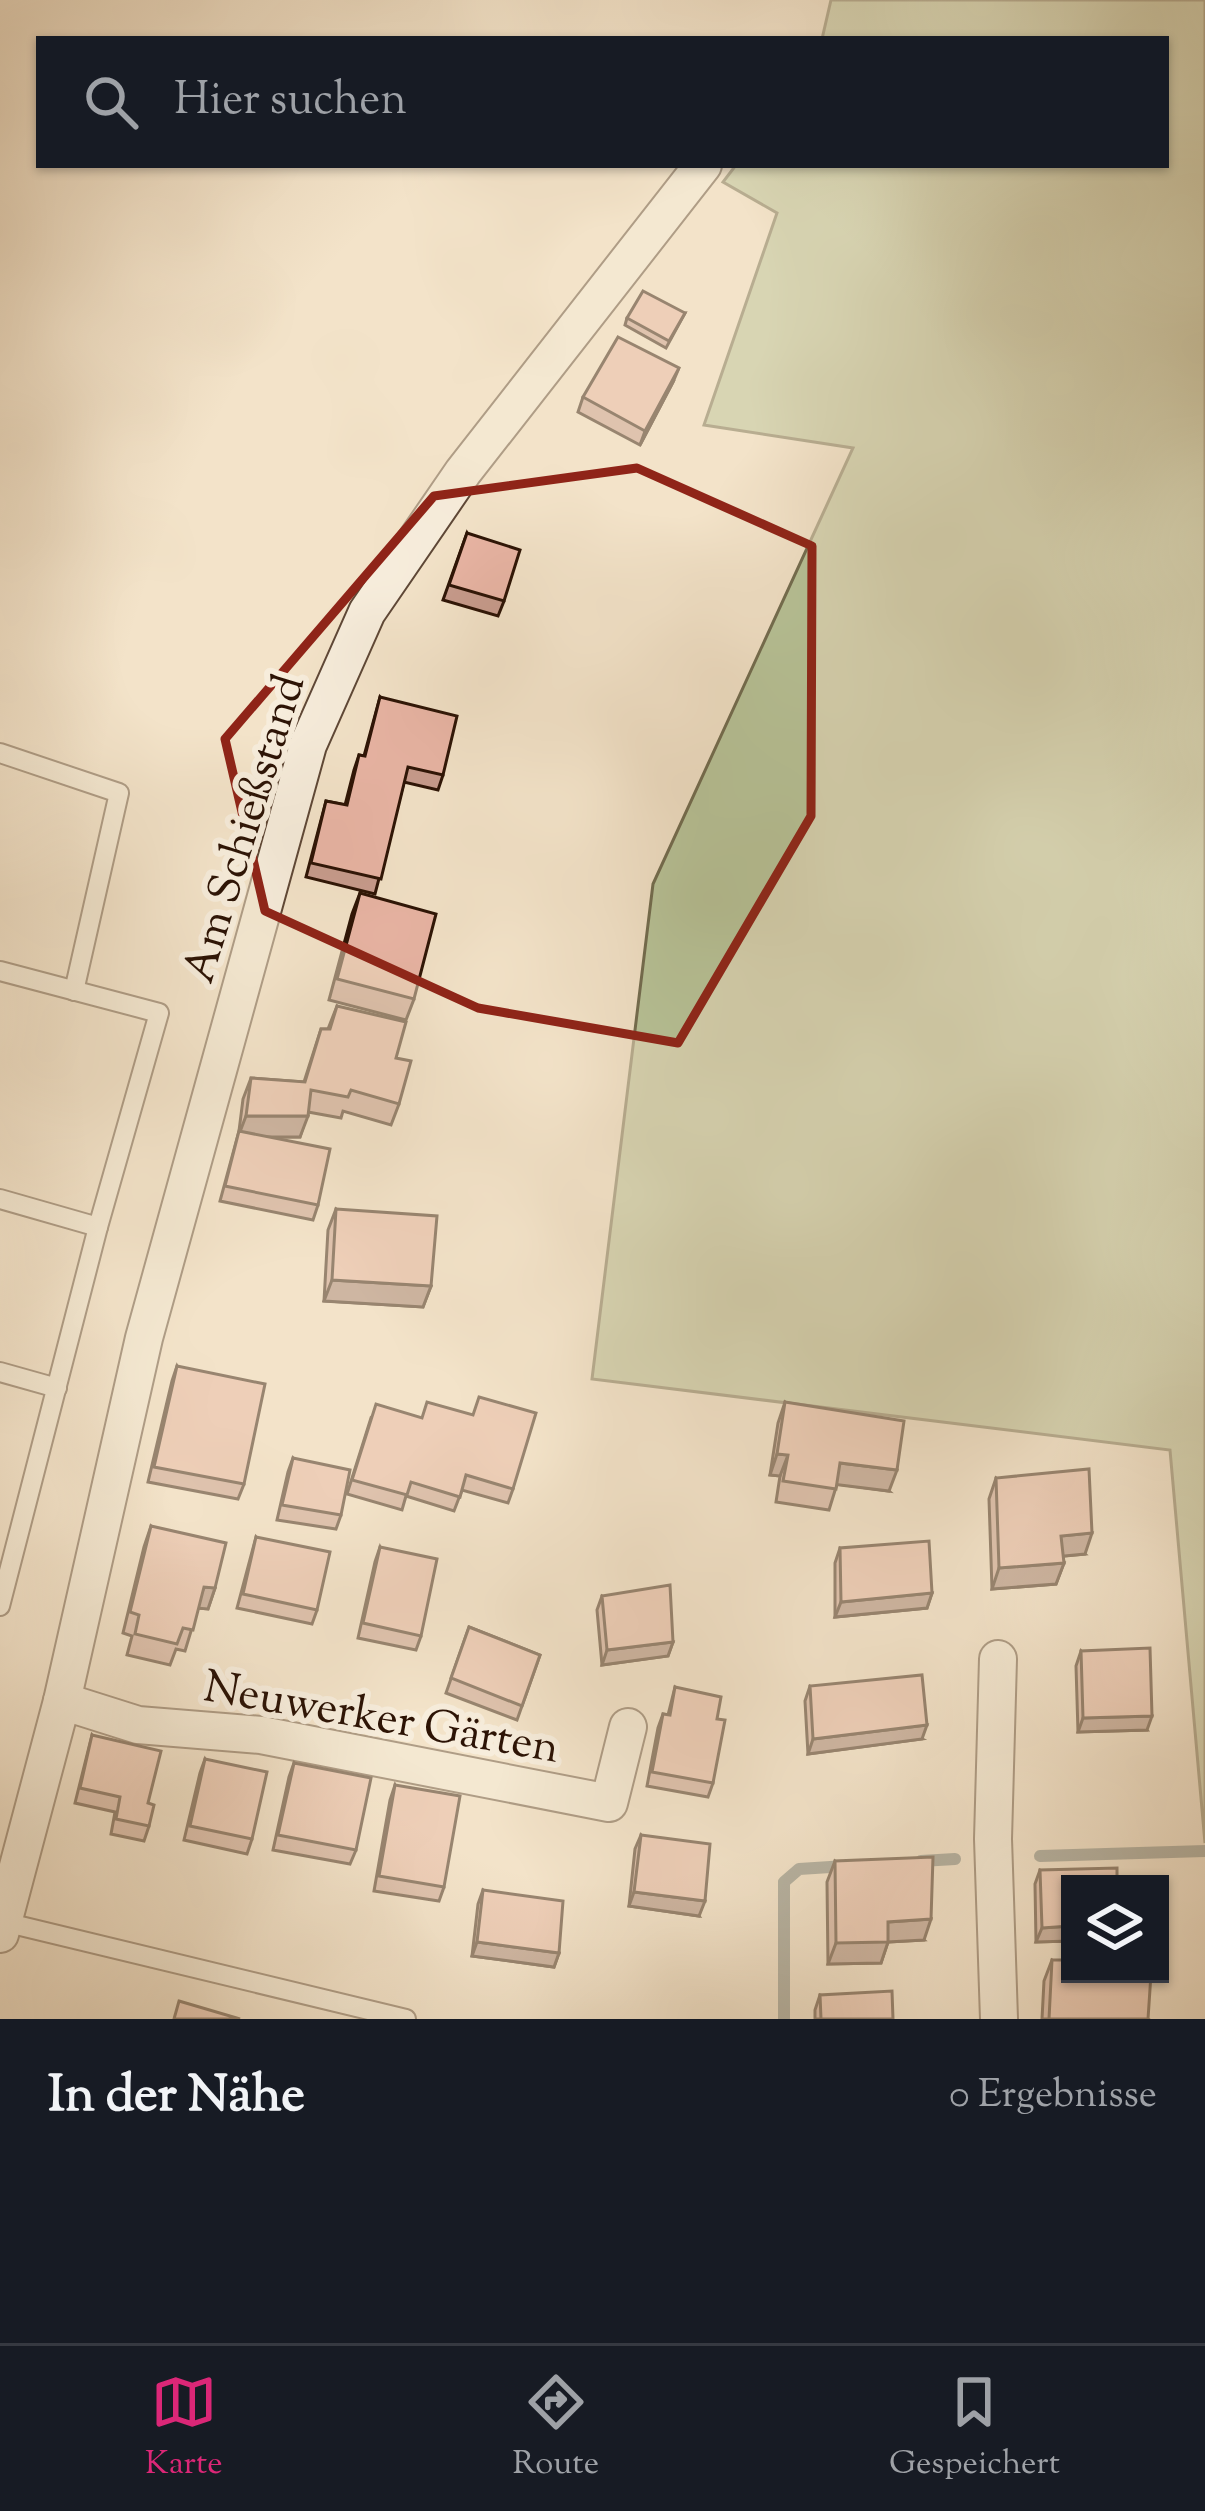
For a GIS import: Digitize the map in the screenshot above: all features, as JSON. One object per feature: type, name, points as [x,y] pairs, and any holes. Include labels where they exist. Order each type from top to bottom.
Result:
[{"type":"street","name":"Am Schießstand","points":[[62,1701],[144,1338],[308,745],[367,612],[464,472],[701,168]]},
{"type":"street","points":[[998,1659],[993,1839],[998,2019]]},
{"type":"street","name":"Neuwerker Gärten","points":[[62,1701],[138,1725],[261,1735],[609,1803],[628,1727]]},
{"type":"street","points":[[2,1926],[62,1701]]},
{"type":"lane","points":[[0,753],[118,793],[74,991]]},
{"type":"lane","points":[[0,971],[158,1013],[1,1596]]},
{"type":"lane","points":[[0,1199],[98,1227]]},
{"type":"lane","points":[[0,1372],[56,1388]]},
{"type":"lane","points":[[2,1926],[406,2019]]},
{"type":"highlighted area","points":[[637,468],[812,546],[811,816],[678,1043],[478,1008],[265,911],[225,739],[434,496]]},
{"type":"green space","points":[[831,0],[1205,0],[1205,1843],[1170,1450],[592,1379],[653,884],[853,448],[704,425],[777,213],[723,182],[734,168],[1169,168],[1169,36],[823,36]]},
{"type":"building","points":[[643,291],[685,313],[669,341],[627,318]]},
{"type":"building","points":[[618,337],[679,368],[645,431],[583,397]]},
{"type":"building","points":[[467,533],[520,550],[504,601],[449,585]]},
{"type":"building","points":[[380,697],[457,716],[443,775],[408,767],[381,879],[311,863],[326,801],[347,805]]},
{"type":"building","points":[[360,893],[436,914],[414,999],[337,979]]},
{"type":"building","points":[[337,1006],[406,1022],[396,1058],[411,1061],[399,1104],[351,1090],[348,1097],[311,1090],[308,1116],[246,1116],[251,1078],[305,1082],[321,1029],[330,1029]]},
{"type":"building","points":[[239,1131],[330,1149],[318,1205],[225,1186]]},
{"type":"building","points":[[336,1209],[437,1216],[431,1286],[332,1280]]},
{"type":"building","points":[[177,1366],[265,1384],[244,1484],[154,1467]]},
{"type":"building","points":[[479,1397],[536,1413],[513,1489],[466,1475],[460,1497],[411,1482],[407,1495],[352,1480],[376,1404],[422,1418],[427,1402],[473,1415]]},
{"type":"building","points":[[785,1402],[904,1421],[897,1470],[840,1463],[836,1489],[783,1481],[788,1455],[777,1454]]},
{"type":"building","points":[[293,1458],[350,1470],[341,1515],[282,1505]]},
{"type":"building","points":[[1089,1469],[1092,1533],[1061,1536],[1064,1563],[999,1568],[996,1478]]},
{"type":"building","points":[[151,1526],[226,1543],[215,1588],[204,1587],[193,1630],[183,1628],[177,1644],[135,1634],[139,1615],[130,1612]]},
{"type":"building","points":[[256,1537],[330,1552],[317,1610],[243,1594]]},
{"type":"building","points":[[929,1541],[932,1593],[841,1602],[840,1548]]},
{"type":"building","points":[[380,1547],[437,1559],[421,1636],[363,1623]]},
{"type":"building","points":[[670,1585],[673,1642],[607,1650],[602,1596]]},
{"type":"building","points":[[469,1627],[540,1655],[522,1706],[451,1678]]},
{"type":"building","points":[[1150,1648],[1152,1716],[1083,1718],[1081,1651]]},
{"type":"building","points":[[922,1675],[927,1725],[813,1739],[810,1686]]},
{"type":"building","points":[[675,1687],[721,1697],[717,1719],[725,1720],[713,1783],[652,1772],[663,1714],[670,1715]]},
{"type":"building","points":[[92,1735],[161,1751],[148,1803],[154,1805],[149,1826],[116,1819],[120,1797],[80,1788]]},
{"type":"building","points":[[205,1759],[267,1772],[252,1839],[190,1826]]},
{"type":"building","points":[[294,1763],[371,1778],[356,1850],[278,1835]]},
{"type":"building","points":[[395,1785],[460,1796],[444,1887],[379,1876]]},
{"type":"building","points":[[641,1835],[710,1844],[705,1901],[634,1892]]},
{"type":"building","points":[[933,1857],[931,1919],[888,1922],[888,1942],[836,1943],[835,1861]]},
{"type":"building","points":[[1117,1868],[1117,1875],[1061,1875],[1061,1927],[1042,1928],[1040,1870]]},
{"type":"building","points":[[483,1890],[563,1901],[559,1953],[477,1942]]},
{"type":"building","points":[[1052,1960],[1061,1960],[1061,1983],[1150,1983],[1148,2019],[1049,2019]]},
{"type":"building","points":[[892,1991],[893,2019],[821,2019],[820,1995]]},
{"type":"building","points":[[179,2001],[240,2019],[174,2019]]},
{"type":"waterway","points":[[1040,1856],[1205,1851]]},
{"type":"waterway","points":[[921,1861],[955,1859]]},
{"type":"waterway","points":[[784,2019],[784,1882],[799,1869],[846,1866]]}]
